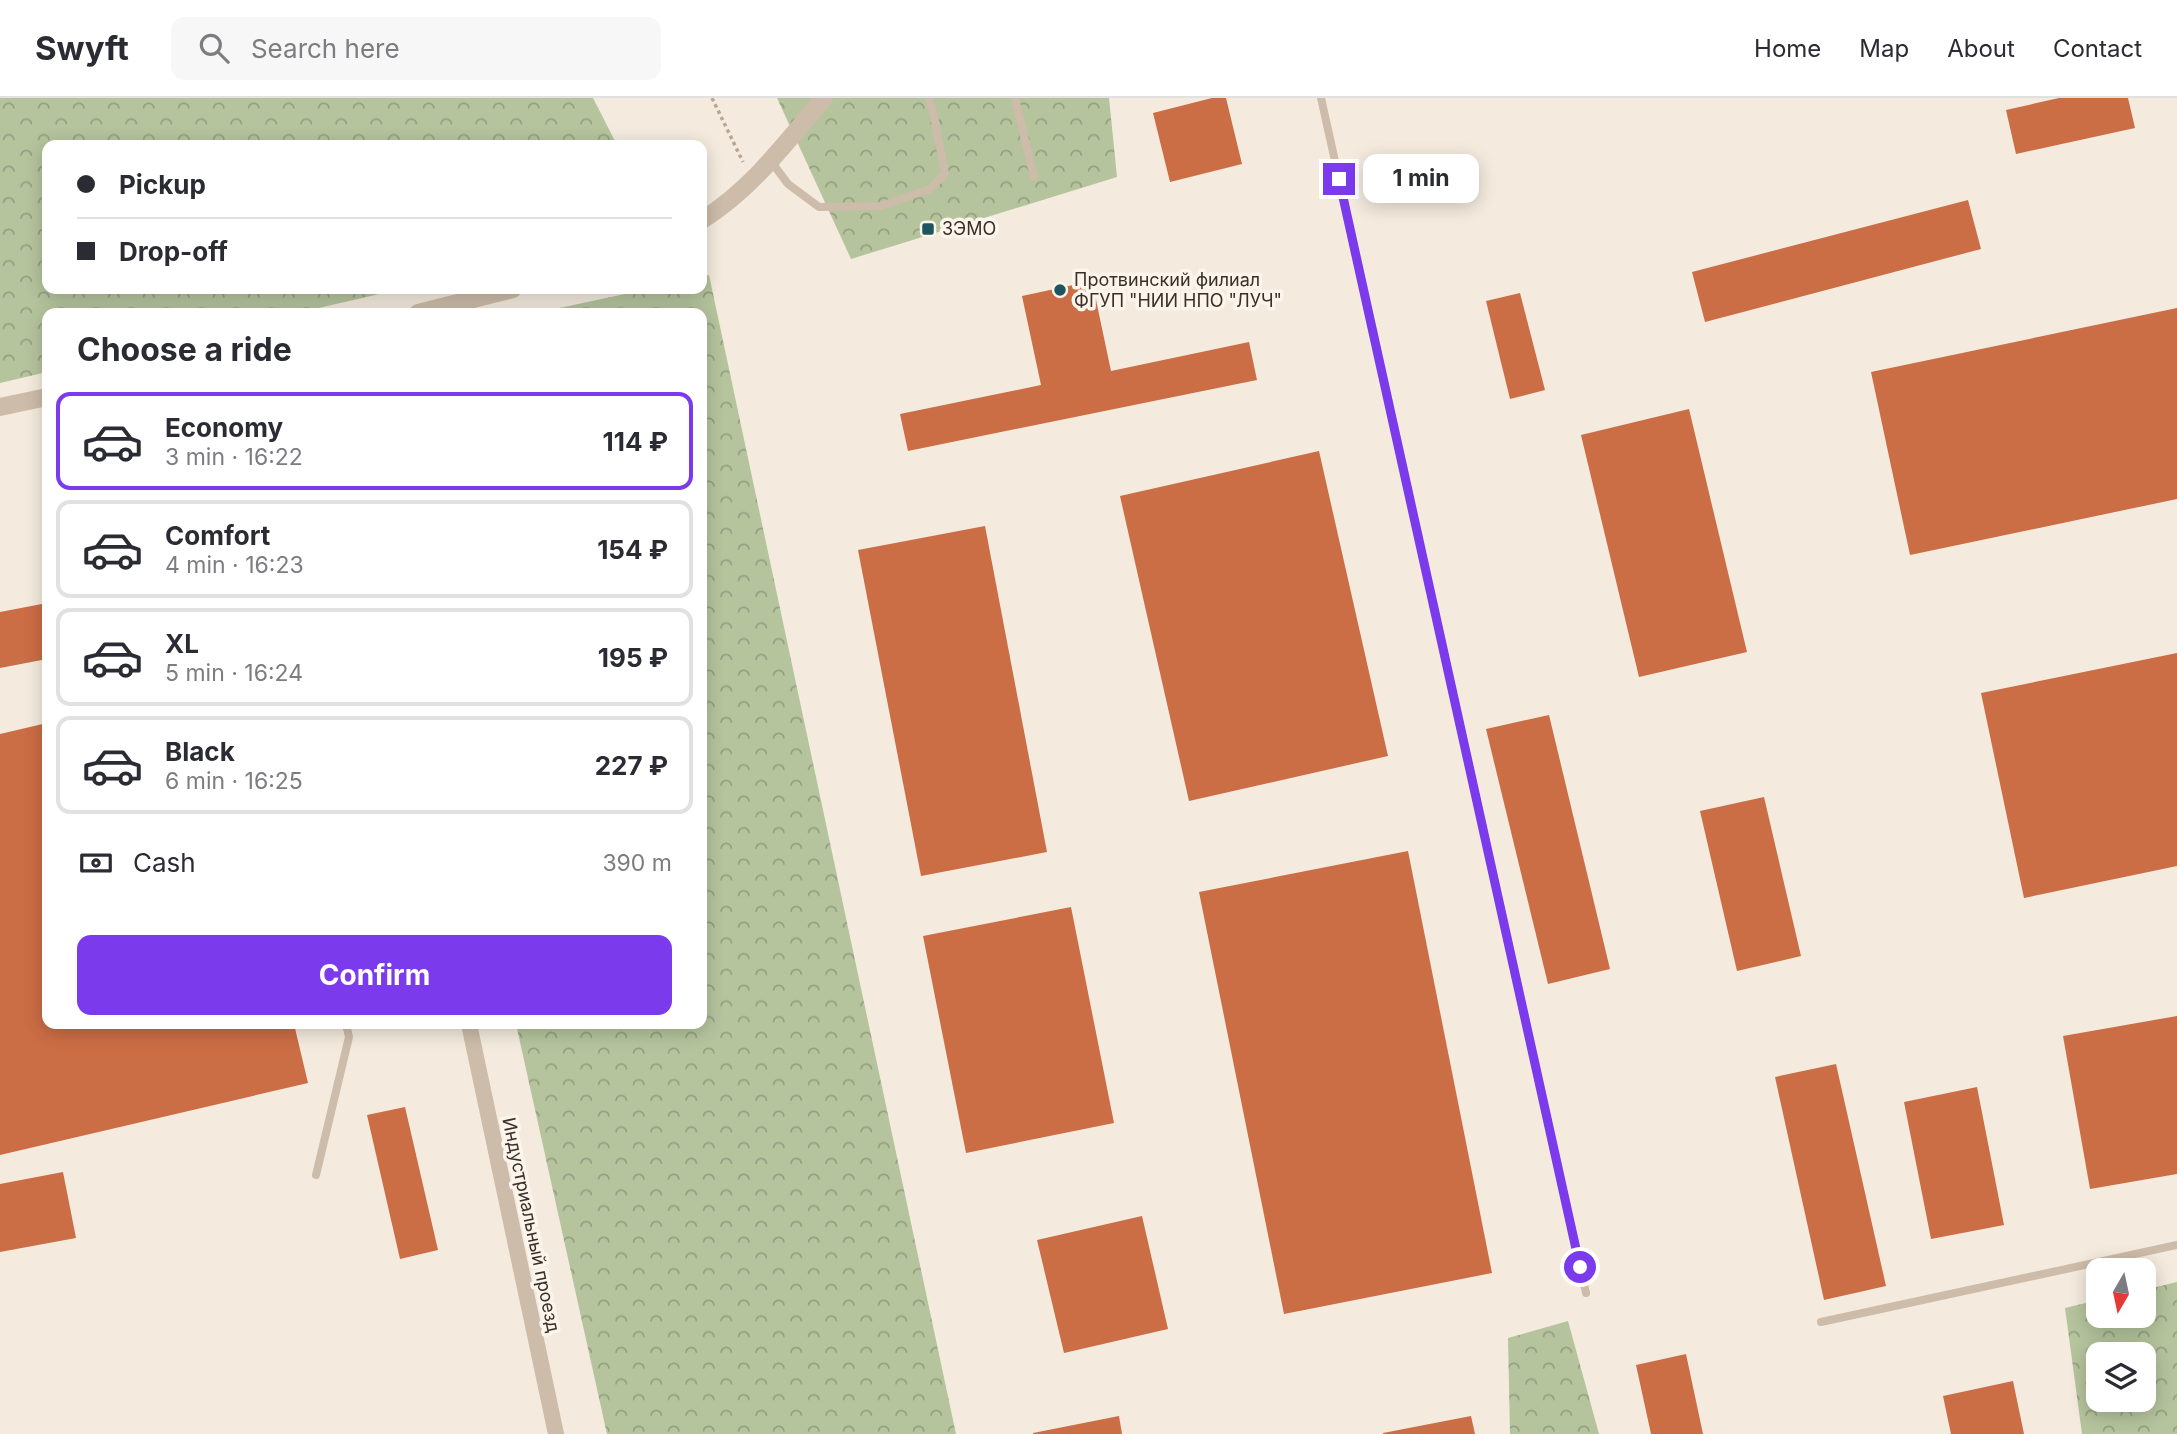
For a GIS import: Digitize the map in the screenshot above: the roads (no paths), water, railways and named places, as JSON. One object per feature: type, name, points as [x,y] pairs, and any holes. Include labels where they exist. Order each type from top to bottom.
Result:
[{"type":"street","points":[[707,217],[724,206],[752,181],[824,98]]},
{"type":"street","points":[[438,308],[493,294]]},
{"type":"street","points":[[0,407],[42,398]]},
{"type":"street","name":"Индустриальный проезд","points":[[470,1029],[556,1434]]},
{"type":"lane","points":[[770,160],[788,184],[819,207],[881,206],[930,189],[945,173],[929,98]]},
{"type":"lane","points":[[1015,98],[1034,177]]},
{"type":"lane","points":[[1321,98],[1586,1293]]},
{"type":"lane","points":[[316,1175],[349,1037],[347,1029]]},
{"type":"lane","points":[[1821,1322],[2177,1245]]},
{"type":"place","name":"ЗЭМО","points":[[928,229]]},
{"type":"place","name":"Протвинский филиал ФГУП \"НИИ НПО \"ЛУЧ\"","points":[[1060,290]]}]
